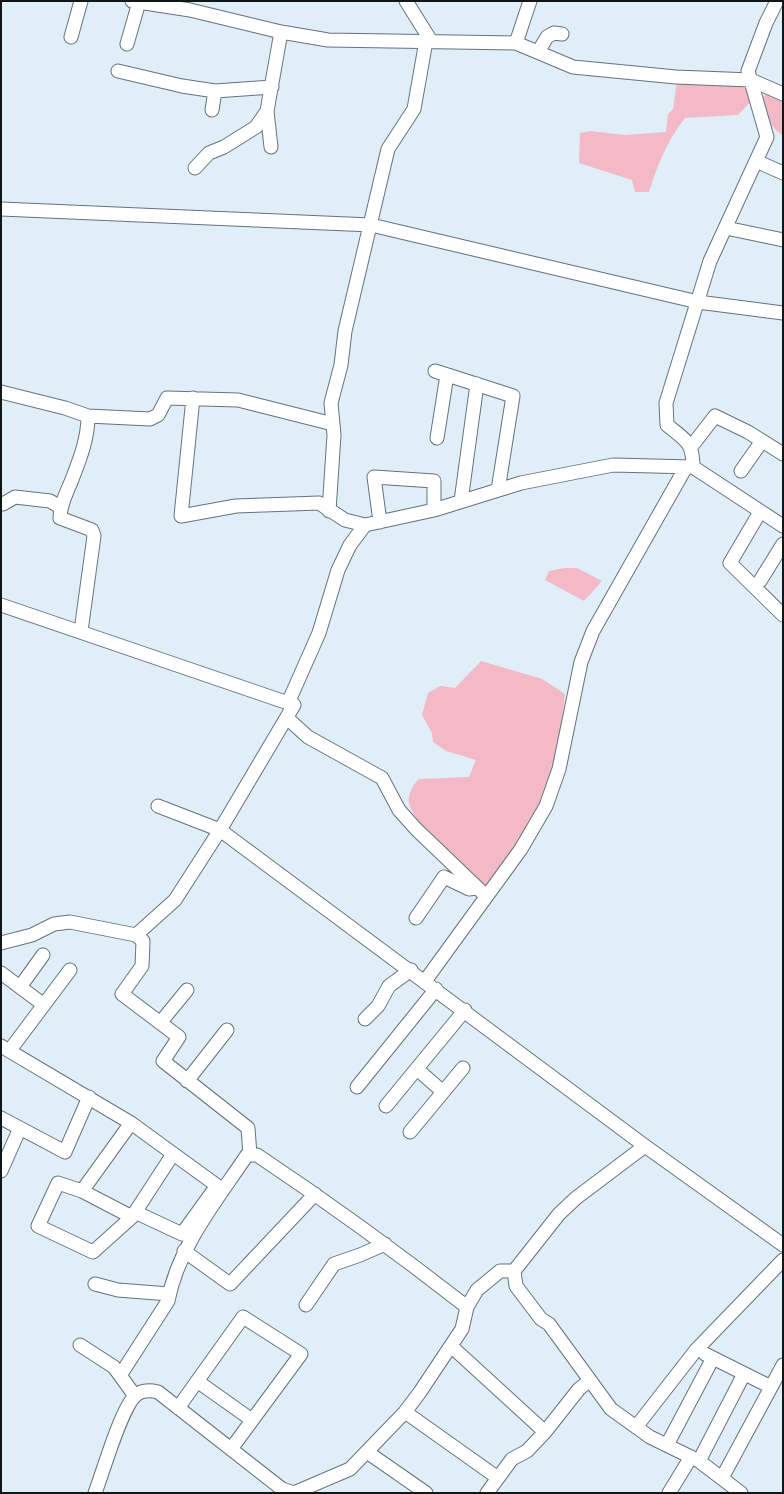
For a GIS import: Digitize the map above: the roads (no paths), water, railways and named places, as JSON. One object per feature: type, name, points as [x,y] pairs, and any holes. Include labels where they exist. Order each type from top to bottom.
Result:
[{"type":"street","points":[[71,37],[81,1]]},
{"type":"street","points":[[329,511],[334,435],[331,403],[341,365],[345,331],[388,149],[414,109],[428,41],[406,1]]},
{"type":"street","points":[[516,43],[530,1]]},
{"type":"street","points":[[425,981],[482,892],[521,849],[546,806],[559,769],[581,662],[593,631],[689,467],[693,451],[689,443],[667,425],[666,403],[710,261],[767,137],[748,71],[766,23],[777,1]]},
{"type":"street","points":[[127,44],[135,2],[190,10],[281,32],[328,40],[516,43],[573,67],[676,76],[751,80],[783,94]]},
{"type":"street","points":[[271,147],[267,111],[281,32]]},
{"type":"street","points":[[538,52],[547,37],[554,33],[562,34]]},
{"type":"street","points":[[118,71],[182,86],[215,91],[272,87]]},
{"type":"street","points":[[212,110],[215,91]]},
{"type":"street","points":[[195,168],[209,153],[224,147],[256,126],[267,111]]},
{"type":"street","points":[[756,161],[783,173]]},
{"type":"street","points":[[1,209],[371,225],[698,302],[783,313]]},
{"type":"street","points":[[726,228],[783,240]]},
{"type":"street","points":[[437,438],[441,373],[513,396],[498,490]]},
{"type":"street","points":[[461,501],[477,384]]},
{"type":"street","points":[[1,392],[65,408],[88,416],[150,419],[158,415],[167,398],[193,398],[238,400],[333,424]]},
{"type":"street","points":[[193,398],[181,516],[236,506],[319,503],[329,511],[345,520],[365,525],[434,510],[521,484],[613,465],[689,467],[783,526]]},
{"type":"street","points":[[81,631],[94,536],[92,530],[60,518],[60,508],[77,466],[88,432],[88,416]]},
{"type":"street","points":[[691,447],[715,416],[783,454]]},
{"type":"street","points":[[741,471],[762,441]]},
{"type":"street","points":[[380,522],[374,477],[434,481],[434,510]]},
{"type":"street","points":[[3,504],[15,497],[50,501],[60,508]]},
{"type":"street","points":[[760,512],[730,563],[783,615]]},
{"type":"street","points":[[288,703],[319,633],[338,570],[350,545],[365,525]]},
{"type":"street","points":[[760,581],[783,544]]},
{"type":"street","points":[[1,605],[81,631],[294,705],[220,830],[175,900],[136,935]]},
{"type":"street","points":[[287,718],[308,737],[382,778],[399,810],[482,892]]},
{"type":"street","points":[[158,806],[220,830],[465,1010],[645,1146],[783,1245]]},
{"type":"street","points":[[416,918],[444,877],[469,889],[482,892]]},
{"type":"street","points":[[1,943],[32,935],[54,924],[70,922],[136,935],[144,941],[142,966],[122,994],[179,1037],[163,1061],[248,1128],[250,1155]]},
{"type":"street","points":[[20,987],[43,955]]},
{"type":"street","points":[[70,970],[44,1005],[5,1048],[130,1123],[220,1188]]},
{"type":"street","points":[[365,1020],[378,1006],[389,986],[411,970]]},
{"type":"street","points":[[1,973],[44,1005]]},
{"type":"street","points":[[357,1087],[436,989]]},
{"type":"street","points":[[160,1023],[187,990]]},
{"type":"street","points":[[386,1106],[465,1010]]},
{"type":"street","points":[[187,1081],[227,1030]]},
{"type":"street","points":[[410,1132],[463,1068]]},
{"type":"street","points":[[417,1069],[443,1092]]},
{"type":"street","points":[[1,1118],[65,1152],[89,1098]]},
{"type":"street","points":[[82,1191],[130,1123]]},
{"type":"street","points":[[1,1171],[20,1128]]},
{"type":"street","points":[[645,1146],[576,1198],[559,1214],[514,1271],[516,1286],[541,1319],[550,1324],[589,1381],[612,1409],[650,1437],[695,1459],[741,1493]]},
{"type":"street","points":[[173,1154],[133,1214],[93,1252],[38,1226],[58,1183],[82,1191],[133,1214],[182,1234],[247,1155],[257,1155],[385,1244],[467,1307]]},
{"type":"street","points":[[121,1374],[168,1301],[184,1251],[220,1188]]},
{"type":"street","points":[[184,1251],[230,1284],[315,1194]]},
{"type":"street","points":[[306,1306],[334,1264],[385,1244]]},
{"type":"street","points":[[636,1427],[696,1350],[783,1260]]},
{"type":"street","points":[[95,1493],[125,1412],[135,1396],[149,1390],[158,1392],[282,1489],[294,1493],[350,1469],[405,1412],[420,1392],[462,1329],[467,1307],[477,1290],[500,1271],[514,1271]]},
{"type":"street","points":[[95,1284],[118,1290],[170,1294]]},
{"type":"street","points":[[178,1408],[243,1317],[301,1354],[232,1449]]},
{"type":"street","points":[[80,1345],[114,1367],[121,1374],[135,1396]]},
{"type":"street","points":[[451,1346],[545,1432]]},
{"type":"street","points":[[696,1350],[771,1387]]},
{"type":"street","points":[[667,1445],[713,1358]]},
{"type":"street","points":[[722,1478],[783,1365]]},
{"type":"street","points":[[669,1493],[695,1459],[744,1374]]},
{"type":"street","points":[[197,1380],[252,1420]]},
{"type":"street","points":[[487,1493],[512,1458],[527,1451],[545,1432],[579,1389],[589,1381]]},
{"type":"street","points":[[405,1412],[498,1478]]},
{"type":"street","points":[[367,1452],[426,1493]]},
{"type":"street","points":[[314,1485],[325,1493]]}]
